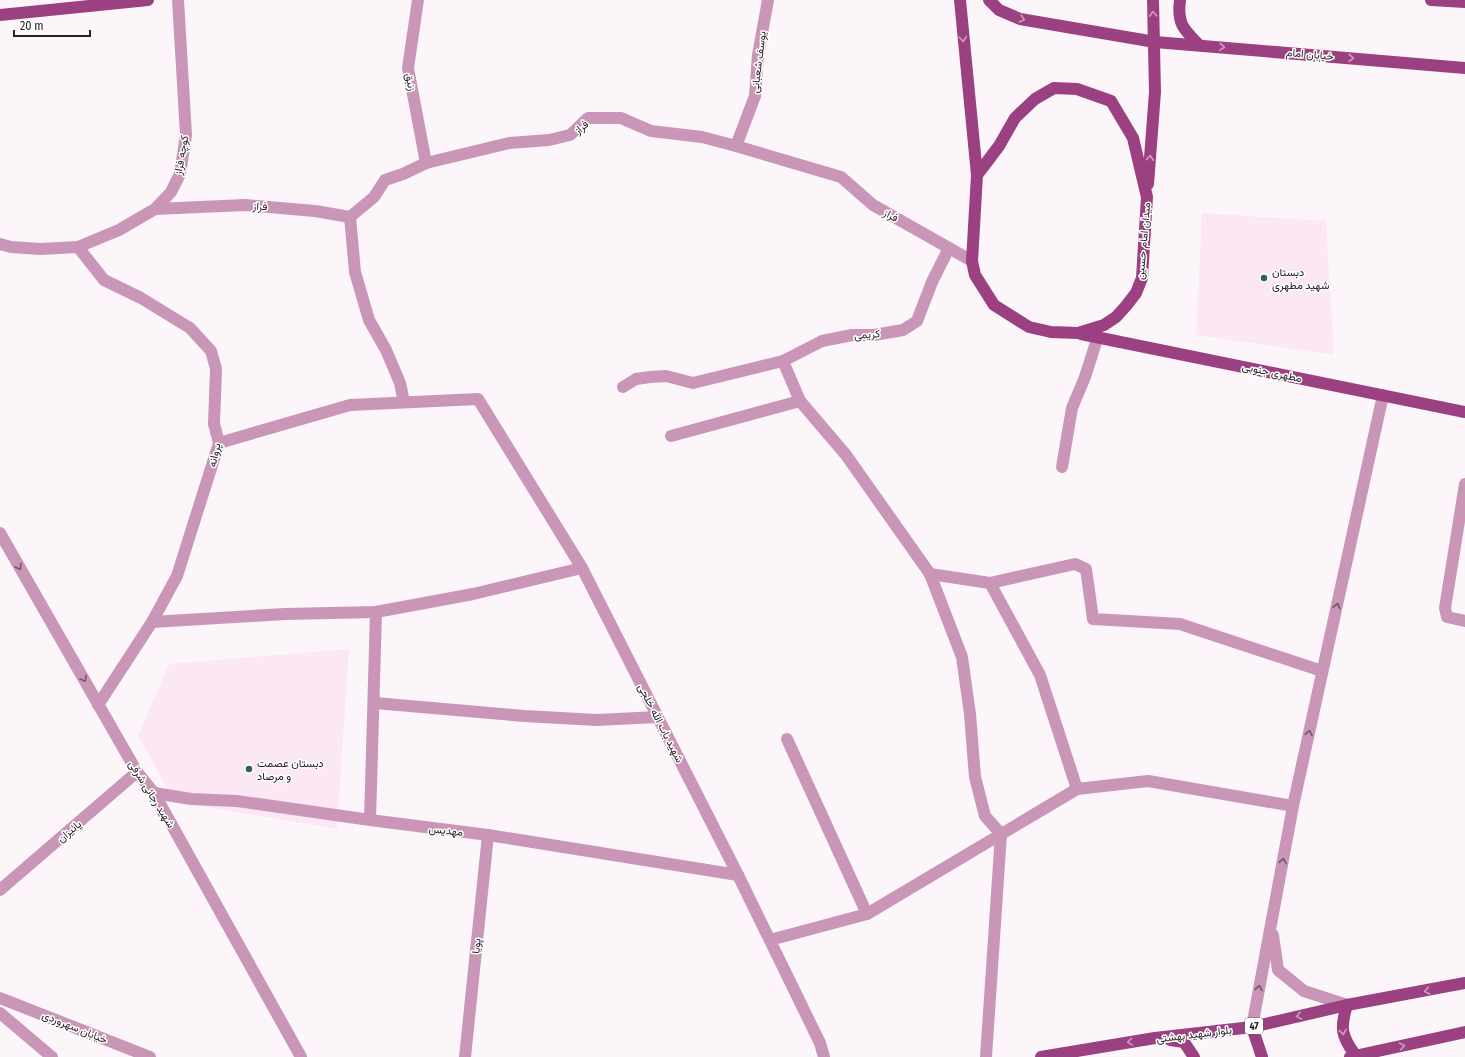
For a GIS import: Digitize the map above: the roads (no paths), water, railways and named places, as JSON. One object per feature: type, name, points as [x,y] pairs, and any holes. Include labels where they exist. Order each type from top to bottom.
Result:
[{"type":"main road","points":[[0,15],[148,0]]},
{"type":"main road","points":[[960,0],[977,175]]},
{"type":"main road","name":"خیابان امام","points":[[989,0],[999,10],[1020,19],[1155,42],[1465,68]]},
{"type":"main road","points":[[1147,197],[1155,92],[1153,0]]},
{"type":"main road","points":[[1180,0],[1179,16],[1183,29],[1199,45]]},
{"type":"main road","points":[[1431,0],[1465,2]]},
{"type":"main road","name":"میدان امام حسین","points":[[1054,88],[1077,89],[1111,101],[1133,138],[1147,197],[1142,278],[1136,293],[1116,317],[1104,325],[1078,333],[1051,332],[1029,327],[994,305],[975,275],[972,261],[977,175],[999,146],[1015,118],[1035,99],[1054,88]]},
{"type":"main road","name":"مطهری جنوبی","points":[[1078,333],[1465,412]]},
{"type":"main road","name":"بلوار شهید بهشتی","points":[[1041,1057],[1155,1038],[1252,1027],[1347,1005],[1465,983]]},
{"type":"main road","points":[[1347,1005],[1342,1023],[1345,1041],[1354,1057],[1465,1032]]},
{"type":"main road","points":[[1252,1027],[1262,1057]]},
{"type":"main road","points":[[1155,1038],[1184,1042],[1194,1057]]},
{"type":"street","name":"کوچه فراز","points":[[0,244],[11,247],[40,249],[78,247],[119,230],[155,209],[171,192],[180,174],[186,135],[178,0]]},
{"type":"street","name":"زنبق","points":[[418,0],[408,68],[426,163]]},
{"type":"street","name":"یوسف شعبانی","points":[[736,146],[755,96],[758,55],[768,0]]},
{"type":"street","name":"فراز","points":[[155,209],[245,205],[315,211],[350,217],[374,197],[385,180],[403,174],[426,163],[509,143],[549,140],[570,135],[588,118],[621,118],[651,131],[702,137],[841,177],[872,205],[972,261]]},
{"type":"street","points":[[219,443],[350,405],[404,402],[400,383],[386,350],[369,320],[355,272],[350,217]]},
{"type":"street","name":"پروانه","points":[[78,247],[104,280],[141,298],[190,328],[211,351],[216,369],[214,424],[219,443],[177,576],[152,622],[98,705]]},
{"type":"street","name":"کریمی","points":[[623,387],[636,379],[666,376],[693,383],[783,362],[822,341],[852,335],[874,335],[903,330],[917,321],[932,282],[949,248]]},
{"type":"street","points":[[1062,467],[1072,408],[1085,377],[1098,336]]},
{"type":"street","points":[[783,362],[800,401],[846,455],[930,574],[962,657],[970,714],[975,777],[985,816],[1001,834],[986,1057]]},
{"type":"street","points":[[1252,1027],[1293,806],[1383,395]]},
{"type":"street","name":"شهید باب الله خلجی","points":[[404,402],[478,399],[582,568],[738,875],[820,1043],[824,1057]]},
{"type":"street","points":[[671,436],[800,401]]},
{"type":"street","points":[[1465,484],[1445,608],[1447,617],[1465,622]]},
{"type":"street","name":"شهید رجائی شرقی","points":[[0,533],[137,772],[154,793],[301,1057]]},
{"type":"street","points":[[930,574],[990,583],[1075,564],[1086,568],[1093,619],[1180,624],[1322,671]]},
{"type":"street","points":[[152,622],[285,614],[376,612],[473,594],[582,568]]},
{"type":"street","points":[[990,583],[1040,675],[1077,789]]},
{"type":"street","points":[[370,820],[375,703],[376,612]]},
{"type":"street","points":[[375,703],[524,716],[597,720],[657,717]]},
{"type":"street","points":[[787,739],[867,914]]},
{"type":"street","name":"پائیزان","points":[[0,890],[137,772]]},
{"type":"street","points":[[770,940],[867,914],[1077,789],[1148,781],[1293,806]]},
{"type":"street","name":"مهدیس","points":[[154,793],[192,799],[236,801],[488,835],[738,875]]},
{"type":"street","name":"پویا","points":[[465,1057],[488,835]]},
{"type":"street","points":[[1271,924],[1278,970],[1304,991],[1347,1005]]},
{"type":"street","name":"خیابان سهروردی","points":[[0,998],[150,1057]]},
{"type":"street","points":[[0,1013],[52,1057]]},
{"type":"place","name":"دبستان شهید مطهری","points":[[1264,278]]},
{"type":"place","name":"دبستان عصمت و مرصاد","points":[[249,769]]}]
